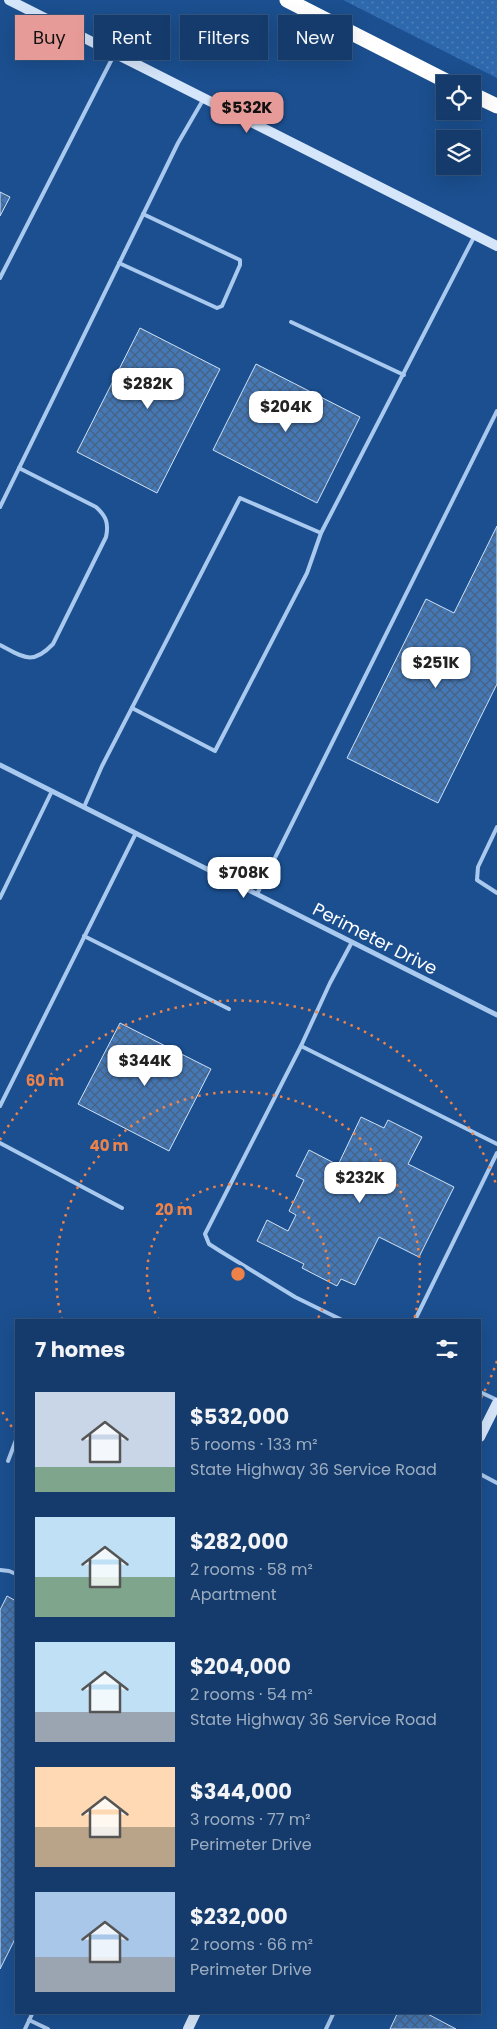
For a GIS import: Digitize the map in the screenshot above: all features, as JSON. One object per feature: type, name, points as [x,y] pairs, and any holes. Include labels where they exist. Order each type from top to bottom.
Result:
[{"type":"highway","points":[[287,0],[436,76]]},
{"type":"highway","points":[[481,98],[497,106]]},
{"type":"street","points":[[9,0],[94,42]]},
{"type":"street","points":[[129,60],[497,246]]},
{"type":"street","name":"Perimeter Drive","points":[[0,765],[497,1015]]},
{"type":"street","points":[[481,1435],[497,1401]]},
{"type":"street","points":[[188,2029],[195,2014]]},
{"type":"lane","points":[[0,278],[111,60]]},
{"type":"lane","points":[[0,507],[178,143],[204,98]]},
{"type":"lane","points":[[120,263],[217,308],[222,306],[240,265],[240,260],[143,214]]},
{"type":"lane","points":[[132,708],[215,751],[307,573],[321,534],[475,235]]},
{"type":"lane","points":[[291,322],[404,375]]},
{"type":"lane","points":[[257,894],[497,411]]},
{"type":"lane","points":[[0,645],[25,658],[36,658],[53,644],[106,536],[108,526],[104,515],[96,507],[19,468]]},
{"type":"lane","points":[[84,807],[102,766],[240,498],[321,534]]},
{"type":"lane","points":[[0,898],[52,791]]},
{"type":"lane","points":[[497,827],[478,867],[478,880],[497,893]]},
{"type":"lane","points":[[0,1106],[136,833]]},
{"type":"lane","points":[[84,936],[229,1009]]},
{"type":"lane","points":[[340,1319],[296,1297],[220,1252],[209,1244],[205,1234],[302,1046],[330,982],[352,942]]},
{"type":"lane","points":[[302,1046],[497,1144]]},
{"type":"lane","points":[[0,1143],[122,1208]]},
{"type":"lane","points":[[416,1319],[497,1153]]},
{"type":"lane","points":[[481,1393],[497,1401]]},
{"type":"lane","points":[[8,1460],[15,1442]]},
{"type":"lane","points":[[481,1475],[497,1483]]},
{"type":"lane","points":[[0,1570],[9,1570],[15,1573]]},
{"type":"lane","points":[[25,2029],[32,2014]]},
{"type":"lane","points":[[326,2029],[333,2014]]},
{"type":"lane","points":[[30,2020],[48,2029]]},
{"type":"shaded area","points":[[343,0],[497,0],[497,78],[487,73]]},
{"type":"building","points":[[0,192],[10,197],[0,216]]},
{"type":"building","points":[[140,328],[220,369],[157,493],[77,452]]},
{"type":"building","points":[[256,364],[360,417],[317,503],[213,450]]},
{"type":"building","points":[[497,526],[497,684],[438,803],[347,758],[426,599],[454,613]]},
{"type":"building","points":[[120,1023],[211,1069],[169,1151],[78,1104]]},
{"type":"building","points":[[361,1117],[384,1128],[388,1120],[422,1137],[408,1164],[454,1187],[419,1257],[379,1237],[355,1285],[341,1279],[337,1286],[302,1268],[304,1264],[257,1241],[267,1220],[288,1231],[296,1215],[289,1211],[304,1180],[296,1176],[309,1150],[338,1165]]},
{"type":"building","points":[[7,1596],[15,1600],[15,1939],[0,1969],[0,1610]]},
{"type":"building","points":[[397,2014],[428,2014],[456,2029],[390,2029]]}]
